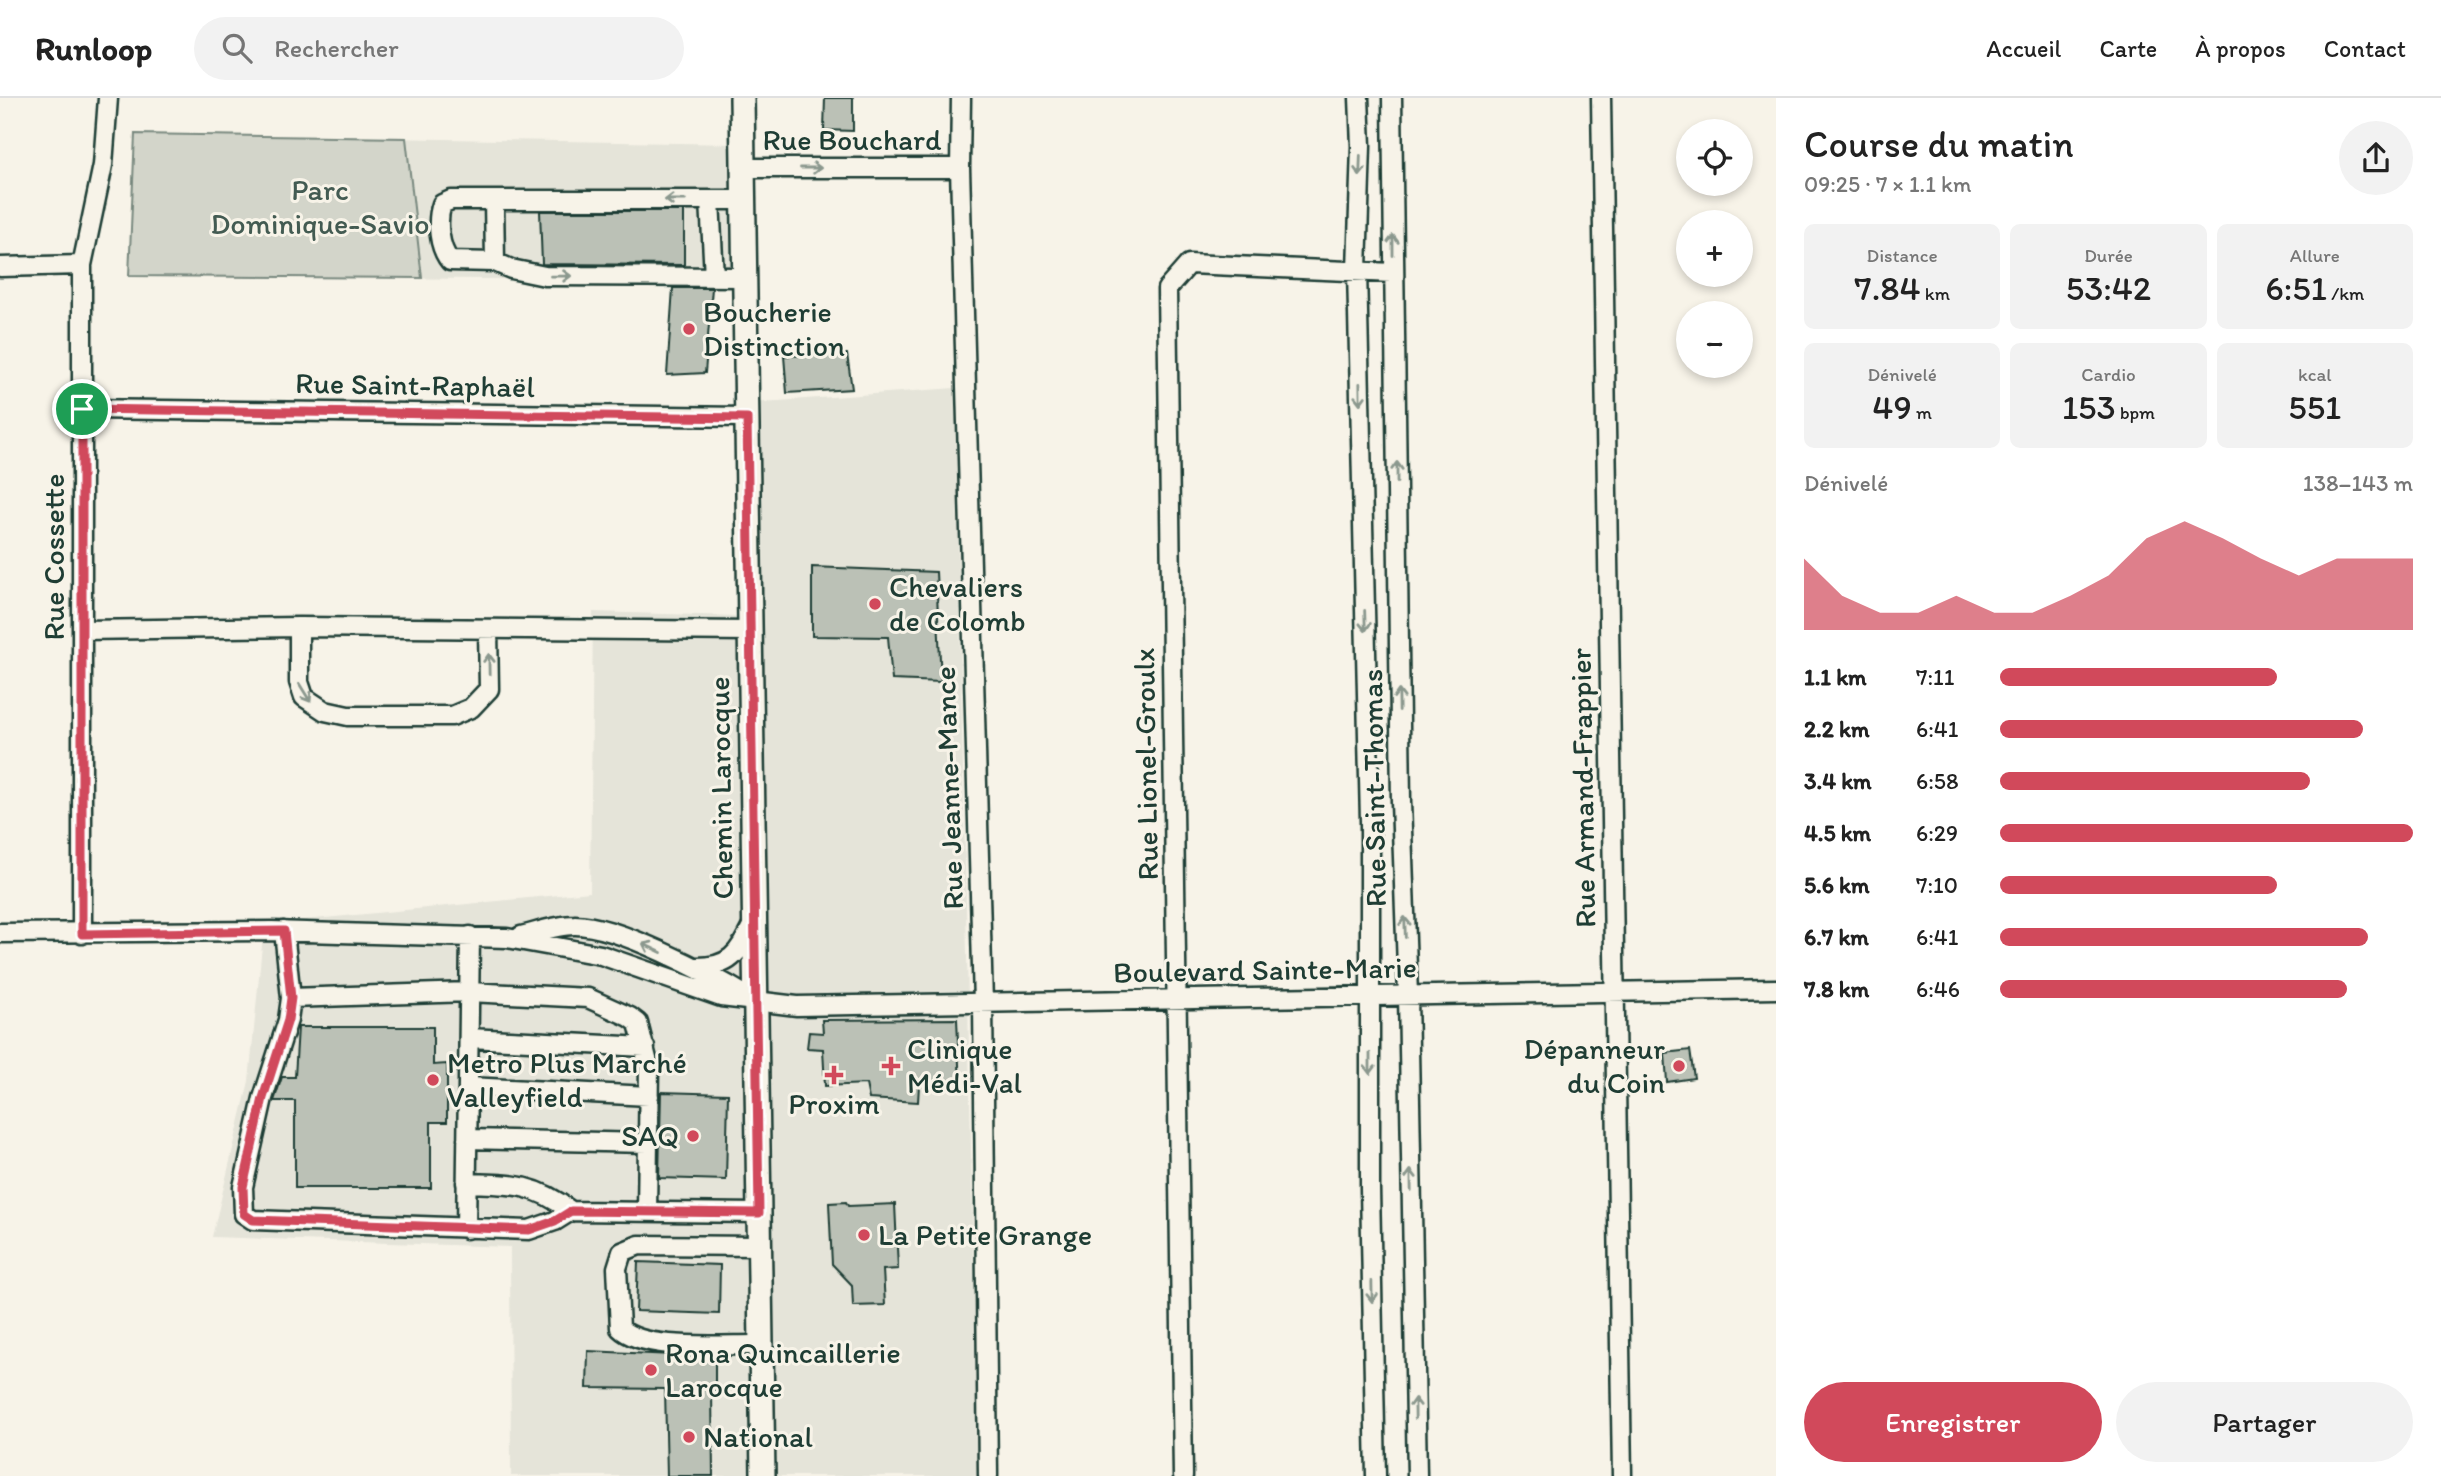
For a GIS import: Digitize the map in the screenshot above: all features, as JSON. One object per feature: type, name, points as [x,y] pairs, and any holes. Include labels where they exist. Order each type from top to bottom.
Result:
[{"type":"main road","name":"Chemin Larocque","points":[[742,98],[763,1476]]},
{"type":"street","name":"Rue Cossette","points":[[82,934],[82,265],[103,165],[108,98]]},
{"type":"street","name":"Rue Jeanne-Mance","points":[[961,98],[960,168],[983,1003],[988,1476]]},
{"type":"street","name":"Rue Saint-Thomas","points":[[1359,98],[1361,146],[1357,270],[1370,821],[1376,1476]]},
{"type":"street","name":"Rue Saint-Thomas","points":[[1392,98],[1401,803],[1408,995],[1417,1476]]},
{"type":"street","name":"Rue Armand-Frappier","points":[[1601,98],[1622,1476]]},
{"type":"street","name":"Rue Bouchard","points":[[743,168],[960,168]]},
{"type":"street","points":[[743,200],[452,200],[442,204],[439,211],[442,252],[450,261],[495,262],[511,269],[545,276],[744,277]]},
{"type":"street","points":[[494,200],[495,262]]},
{"type":"street","points":[[710,200],[714,277]]},
{"type":"street","name":"Rue Lionel-Groulx","points":[[1183,1476],[1167,289],[1189,264],[1393,273]]},
{"type":"street","points":[[0,267],[82,265]]},
{"type":"street","name":"Rue Saint-Raphaël","points":[[82,409],[747,418]]},
{"type":"street","points":[[82,630],[299,627],[750,631]]},
{"type":"street","points":[[299,627],[299,682],[304,697],[325,711],[348,716],[452,716],[471,708],[489,690],[488,629]]},
{"type":"street","points":[[689,967],[715,968],[733,958],[755,920]]},
{"type":"street","name":"Boulevard Sainte-Marie","points":[[507,939],[572,925],[598,926],[756,1001]]},
{"type":"street","points":[[284,931],[291,998],[288,1020],[263,1098],[243,1187],[244,1214],[253,1220],[529,1230],[555,1221],[571,1211],[759,1213]]},
{"type":"street","name":"Boulevard Sainte-Marie","points":[[0,933],[284,931],[507,939],[601,955],[721,997],[797,1006],[1776,989]]},
{"type":"street","points":[[466,1229],[470,936]]},
{"type":"street","points":[[291,998],[469,992],[588,998],[615,1008],[638,1023],[649,1067],[647,1212]]},
{"type":"street","points":[[468,1038],[645,1047]]},
{"type":"street","points":[[468,1087],[649,1096]]},
{"type":"street","points":[[467,1139],[648,1143]]},
{"type":"street","points":[[466,1183],[523,1185],[544,1192],[571,1211]]},
{"type":"street","points":[[760,1246],[639,1245],[622,1252],[617,1268],[620,1328],[630,1338],[657,1342],[761,1345]]},
{"type":"shaded area","points":[[135,134],[737,144],[739,281],[129,276]]},
{"type":"shaded area","points":[[955,388],[978,1476],[511,1476],[510,1247],[212,1237],[249,1081],[264,924],[590,892],[593,612],[736,616],[738,404]]},
{"type":"green space","name":"Parc Dominique-Savio","points":[[135,134],[406,138],[422,278],[129,276]]},
{"type":"building","points":[[825,98],[853,98],[853,131],[824,130]]},
{"type":"building","points":[[540,211],[684,211],[684,265],[542,264]]},
{"type":"building","name":"Boucherie Distinction","points":[[673,288],[712,288],[705,373],[667,375]]},
{"type":"building","points":[[847,354],[852,389],[787,393],[784,356]]},
{"type":"building","name":"Chevaliers de Colomb","points":[[812,567],[936,572],[941,682],[892,680],[888,637],[812,636]]},
{"type":"building","name":"Clinique Médi-Val","points":[[957,1019],[960,1087],[919,1085],[918,1102],[869,1099],[866,1084],[825,1086],[823,1049],[807,1048],[809,1032],[823,1033],[822,1020]]},
{"type":"building","points":[[298,1027],[433,1027],[433,1065],[447,1064],[447,1122],[431,1122],[431,1188],[295,1188],[295,1101],[274,1101],[282,1077],[295,1077]]},
{"type":"building","name":"Dépanneur du Coin","points":[[1690,1050],[1694,1078],[1667,1082],[1665,1053]]},
{"type":"building","name":"SAQ","points":[[661,1092],[728,1094],[726,1180],[659,1178]]},
{"type":"building","name":"La Petite Grange","points":[[846,1202],[848,1206],[895,1204],[898,1269],[883,1270],[885,1305],[853,1306],[852,1285],[832,1264],[829,1203]]},
{"type":"building","points":[[638,1262],[720,1265],[719,1314],[636,1311]]},
{"type":"building","points":[[588,1351],[715,1357],[715,1390],[712,1390],[713,1476],[667,1476],[665,1389],[587,1388]]},
{"type":"place","name":"Boucherie Distinction","points":[[689,329]]},
{"type":"place","name":"Chevaliers de Colomb","points":[[875,604]]},
{"type":"place","name":"Clinique Médi-Val","points":[[891,1066]]},
{"type":"place","name":"Dépanneur du Coin","points":[[1679,1066]]},
{"type":"place","name":"Proxim","points":[[834,1075]]},
{"type":"place","name":"Metro Plus Marché Valleyfield","points":[[433,1080]]},
{"type":"place","name":"SAQ","points":[[693,1136]]},
{"type":"place","name":"La Petite Grange","points":[[864,1235]]},
{"type":"place","name":"Rona Quincaillerie Larocque","points":[[651,1370]]},
{"type":"place","name":"National","points":[[689,1437]]},
{"type":"route","points":[[82,409],[747,418],[759,1213],[571,1211],[555,1221],[529,1230],[253,1220],[244,1214],[243,1187],[263,1098],[288,1020],[291,998],[284,931],[82,934],[82,409]]}]
